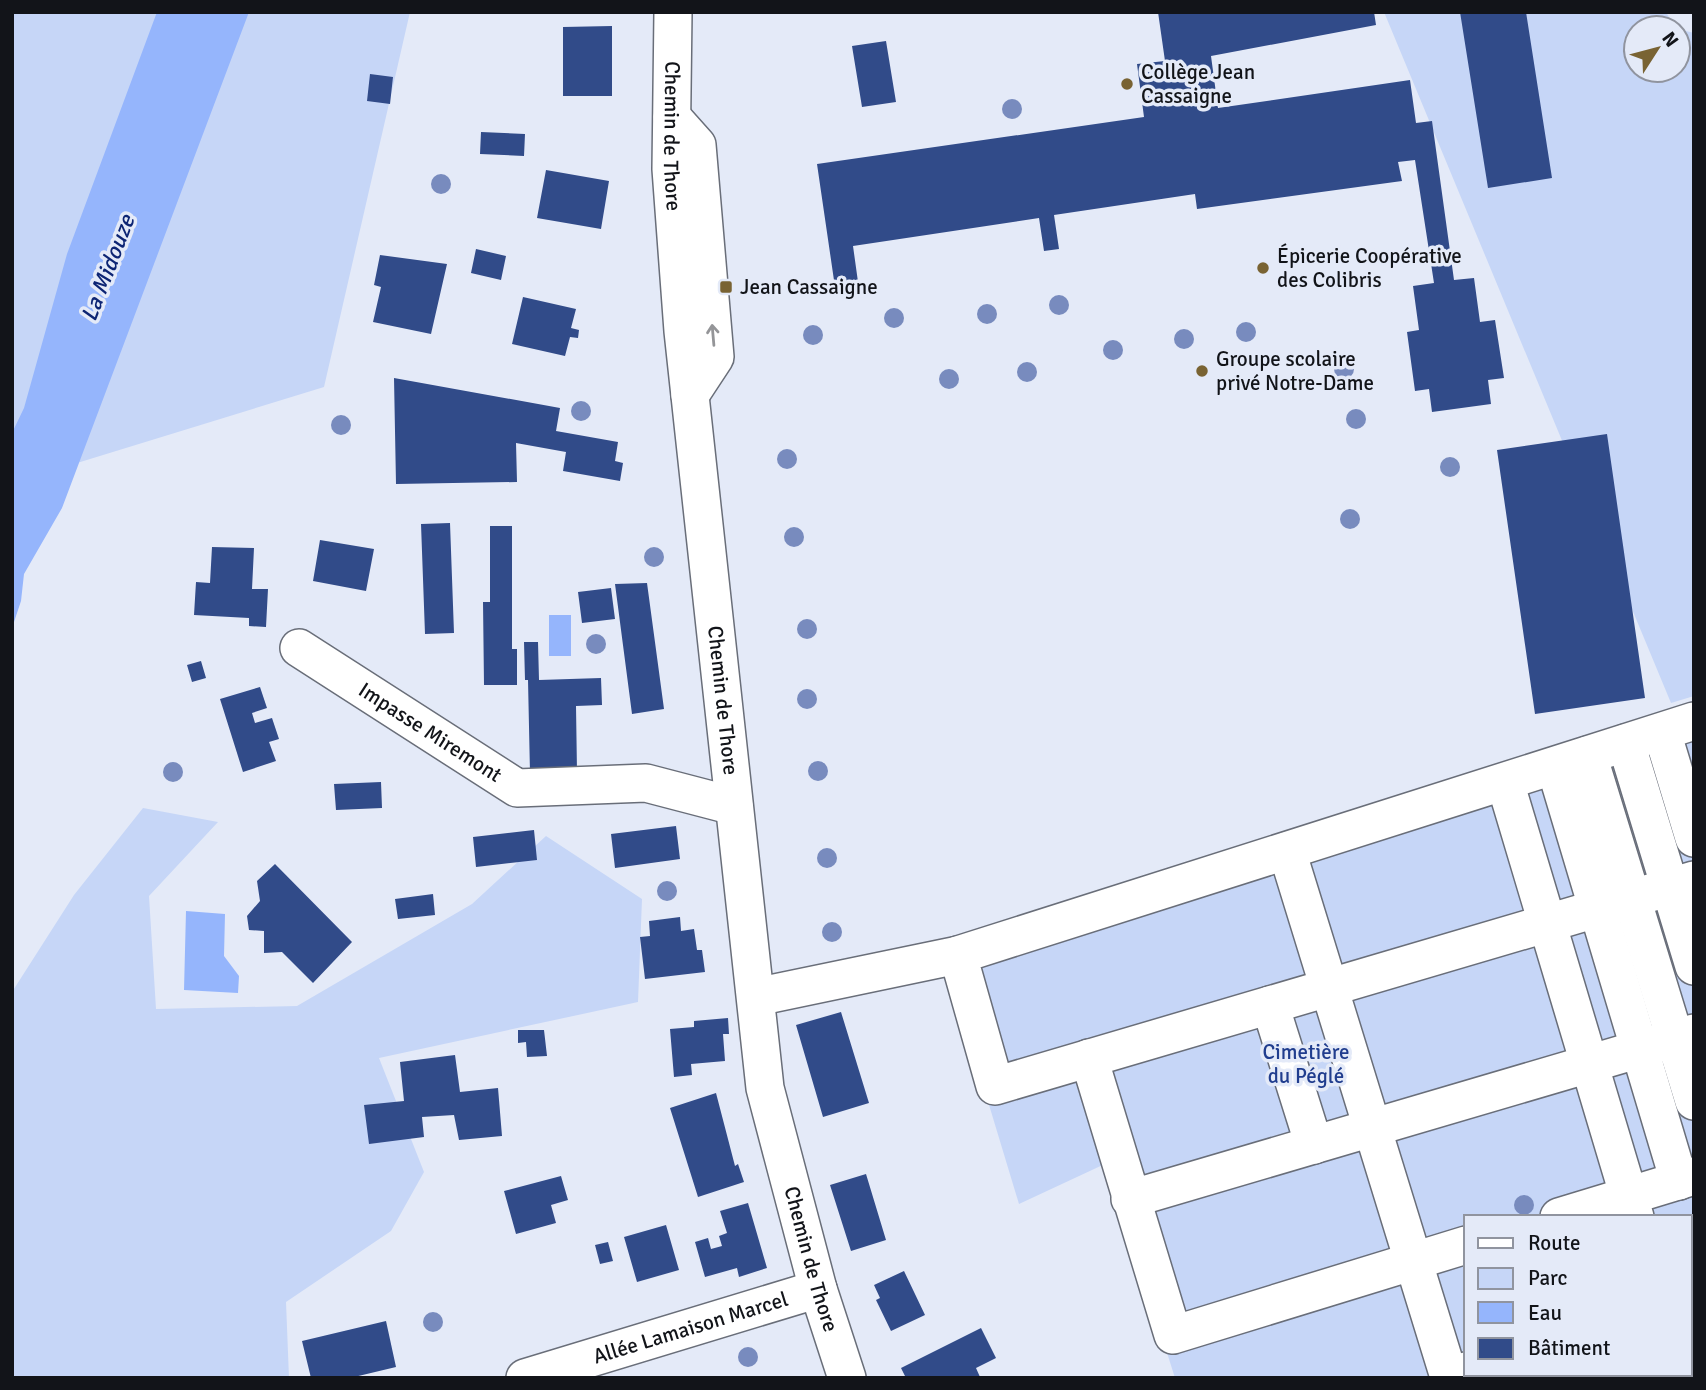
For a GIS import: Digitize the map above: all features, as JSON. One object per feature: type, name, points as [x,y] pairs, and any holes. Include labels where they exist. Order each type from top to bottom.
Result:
[{"type":"street","name":"Chemin de Thore","points":[[673,12],[673,192],[690,395],[765,1088],[818,1289],[847,1378]]},
{"type":"street","name":"Impasse Miremont","points":[[299,648],[517,788],[646,783],[734,806]]},
{"type":"street","points":[[756,997],[958,955],[1678,727],[1694,838]]},
{"type":"street","points":[[1626,743],[1682,883],[1694,966]]},
{"type":"street","points":[[1572,760],[1632,898],[1684,1036],[1694,1101]]},
{"type":"street","points":[[1572,760],[1597,908],[1639,1049],[1686,1178],[1631,1206],[1572,1215]]},
{"type":"street","points":[[1504,782],[1631,1206]]},
{"type":"street","points":[[1287,850],[1449,1377],[1464,1372]]},
{"type":"street","points":[[958,955],[995,1086],[1682,883]]},
{"type":"street","points":[[1270,1005],[1314,1145]]},
{"type":"street","points":[[1130,1199],[1684,1036]]},
{"type":"street","points":[[1089,1058],[1173,1335],[1464,1246]]},
{"type":"street","name":"Allée Lamaison Marcel","points":[[525,1378],[818,1289]]},
{"type":"green space","points":[[12,12],[410,12],[324,387],[12,483]]},
{"type":"green space","points":[[1384,12],[1666,12],[1667,14],[1622,14],[1622,84],[1692,84],[1694,33],[1694,696],[1671,703]]},
{"type":"green space","name":"Cimetière du Péglé","points":[[1694,711],[1694,1378],[1175,1378],[1107,1163],[1019,1204],[941,946]]},
{"type":"green space","points":[[143,808],[218,822],[149,896],[156,1009],[297,1006],[472,904],[546,836],[642,899],[638,1002],[379,1058],[424,1172],[391,1231],[286,1302],[289,1378],[12,1378],[12,992],[74,895]]},
{"type":"water","name":"La Midouze","points":[[157,12],[249,12],[62,508],[24,574],[21,601],[12,628],[12,433],[24,408],[67,254]]},
{"type":"water","points":[[549,615],[571,615],[571,656],[549,656]]},
{"type":"water","points":[[186,911],[225,914],[224,956],[239,976],[238,993],[184,990]]},
{"type":"building","points":[[1158,12],[1374,12],[1376,25],[1211,56],[1218,108],[1410,80],[1416,123],[1432,121],[1454,280],[1474,278],[1480,322],[1495,320],[1504,378],[1488,380],[1491,404],[1432,412],[1429,389],[1415,391],[1407,332],[1419,330],[1413,286],[1434,283],[1415,160],[1398,162],[1402,181],[1197,209],[1195,194],[1054,215],[1059,249],[1044,251],[1039,218],[853,246],[859,289],[836,294],[817,164],[1144,117],[1137,64],[1165,61]]},
{"type":"building","points":[[1460,12],[1526,12],[1552,178],[1488,188]]},
{"type":"building","points":[[612,26],[612,96],[563,96],[563,27]]},
{"type":"building","points":[[886,41],[896,102],[862,107],[852,46]]},
{"type":"building","points":[[370,74],[393,77],[390,104],[367,101]]},
{"type":"building","points":[[481,132],[525,134],[524,156],[480,154]]},
{"type":"building","points":[[546,170],[609,181],[601,229],[537,218]]},
{"type":"building","points":[[476,249],[506,256],[501,280],[471,273]]},
{"type":"building","points":[[380,255],[447,264],[431,334],[373,322],[381,287],[374,285]]},
{"type":"building","points":[[523,297],[576,309],[571,328],[579,330],[578,338],[570,337],[565,356],[512,344]]},
{"type":"building","points":[[394,378],[560,408],[556,431],[618,442],[615,461],[623,463],[620,481],[563,471],[566,452],[516,443],[517,482],[396,484]]},
{"type":"building","points":[[1607,434],[1645,698],[1535,714],[1497,450]]},
{"type":"building","points":[[450,523],[454,633],[425,634],[421,524]]},
{"type":"building","points":[[490,526],[512,526],[512,649],[517,649],[517,685],[484,685],[483,602],[490,602]]},
{"type":"building","points":[[320,540],[374,549],[366,591],[313,581]]},
{"type":"building","points":[[212,547],[254,548],[252,589],[268,589],[266,627],[249,626],[249,618],[194,615],[196,582],[210,583]]},
{"type":"building","points":[[647,583],[664,709],[632,714],[615,584]]},
{"type":"building","points":[[611,588],[615,619],[582,623],[578,592]]},
{"type":"building","points":[[524,642],[538,642],[539,680],[601,678],[602,705],[576,706],[577,772],[530,773],[528,680],[525,680]]},
{"type":"building","points":[[201,661],[206,678],[192,682],[187,665]]},
{"type":"building","points":[[260,687],[267,708],[252,713],[255,723],[272,718],[279,739],[269,742],[276,761],[243,772],[220,699]]},
{"type":"building","points":[[381,782],[382,808],[336,810],[334,784]]},
{"type":"building","points":[[676,826],[680,859],[615,868],[611,834]]},
{"type":"building","points":[[534,830],[537,860],[476,867],[473,837]]},
{"type":"building","points":[[275,864],[352,942],[313,983],[282,952],[264,953],[264,931],[249,930],[247,916],[260,901],[257,881]]},
{"type":"building","points":[[433,894],[435,915],[398,919],[395,899]]},
{"type":"building","points":[[680,917],[681,931],[694,929],[697,950],[702,950],[705,972],[645,979],[640,937],[650,936],[649,921]]},
{"type":"building","points":[[841,1012],[869,1103],[823,1117],[796,1025]]},
{"type":"building","points":[[728,1018],[729,1034],[723,1034],[725,1061],[691,1064],[692,1075],[674,1077],[670,1029],[694,1027],[694,1021]]},
{"type":"building","points":[[518,1030],[544,1030],[547,1056],[527,1057],[526,1042],[518,1043]]},
{"type":"building","points":[[455,1055],[460,1092],[498,1088],[502,1136],[459,1140],[454,1115],[422,1117],[424,1137],[369,1144],[364,1105],[404,1101],[400,1062]]},
{"type":"building","points":[[716,1093],[735,1166],[738,1164],[744,1182],[698,1197],[670,1108]]},
{"type":"building","points":[[866,1174],[886,1240],[851,1251],[830,1185]]},
{"type":"building","points":[[561,1176],[568,1200],[551,1205],[556,1223],[516,1234],[504,1191]]},
{"type":"building","points":[[748,1203],[767,1268],[739,1277],[737,1268],[705,1277],[695,1242],[708,1238],[711,1249],[722,1246],[719,1236],[727,1233],[720,1211]]},
{"type":"building","points":[[666,1225],[679,1270],[637,1282],[624,1237]]},
{"type":"building","points":[[608,1242],[613,1261],[600,1264],[595,1245]]},
{"type":"building","points":[[904,1271],[925,1315],[891,1331],[876,1300],[880,1298],[874,1285]]},
{"type":"building","points":[[386,1321],[396,1367],[350,1378],[311,1378],[302,1341]]},
{"type":"building","points":[[981,1328],[996,1358],[976,1368],[980,1377],[906,1378],[901,1368]]},
{"type":"place","name":"Collège Jean Cassaigne","points":[[1127,84]]},
{"type":"place","name":"Épicerie Coopérative des Colibris","points":[[1263,268]]},
{"type":"place","name":"Jean Cassaigne","points":[[726,287]]},
{"type":"place","name":"Groupe scolaire privé Notre-Dame","points":[[1202,371]]}]
